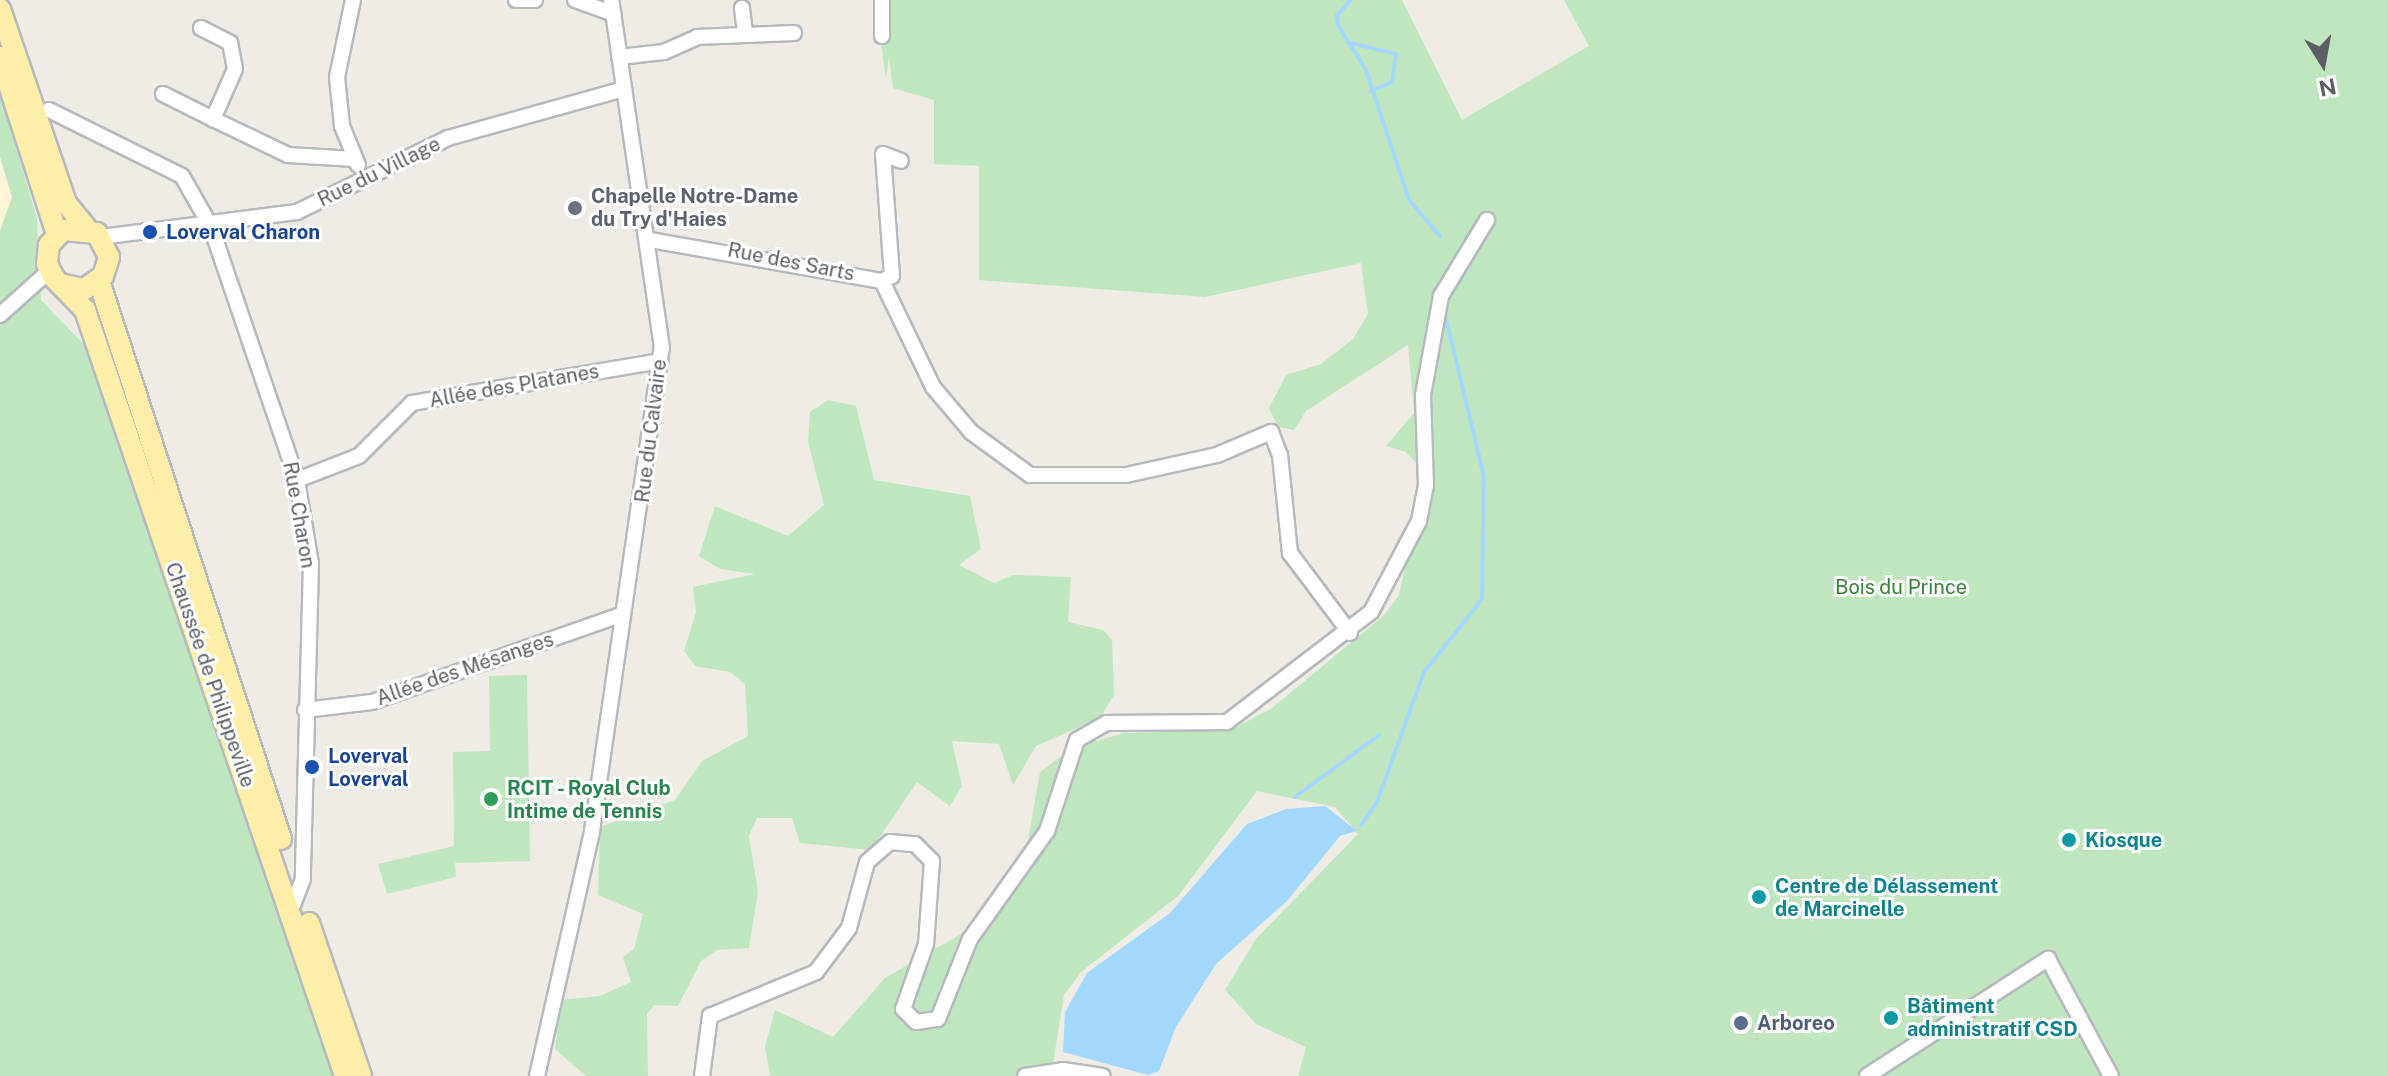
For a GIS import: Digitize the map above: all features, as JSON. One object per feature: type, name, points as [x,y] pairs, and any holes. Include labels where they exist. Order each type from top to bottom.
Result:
[{"type":"main road","points":[[0,9],[66,203],[94,233],[109,257],[99,281],[75,289],[54,278],[47,251],[57,235],[0,57]]},
{"type":"main road","points":[[57,235],[94,233]]},
{"type":"main road","name":"Chaussée de Philippeville","points":[[54,278],[85,310],[295,900],[361,1076]]},
{"type":"main road","name":"Chaussée de Philippeville","points":[[99,281],[295,900],[345,1076]]},
{"type":"street","points":[[353,0],[337,77],[342,126],[362,176]]},
{"type":"street","points":[[516,0],[535,0]]},
{"type":"street","points":[[575,0],[612,7]]},
{"type":"street","points":[[882,0],[882,36]]},
{"type":"street","name":"Rue du Calvaire","points":[[537,1076],[592,831],[660,361],[651,240],[612,7]]},
{"type":"street","points":[[742,8],[745,33]]},
{"type":"street","points":[[201,28],[230,43],[235,69],[213,119]]},
{"type":"street","points":[[619,57],[745,33],[794,33]]},
{"type":"street","name":"Rue du Village","points":[[94,233],[130,238],[297,212],[362,176],[448,138],[624,89]]},
{"type":"street","points":[[163,94],[288,155],[355,159]]},
{"type":"street","name":"Rue Charon","points":[[49,110],[182,176],[211,227],[297,480],[311,564],[295,900]]},
{"type":"street","name":"Rue des Sarts","points":[[651,240],[882,281],[892,276],[883,154],[901,161]]},
{"type":"street","points":[[702,1076],[710,1016],[816,972],[849,928],[867,862],[878,849],[904,841],[932,861],[926,944],[903,1009],[916,1022],[938,1019],[970,939],[1047,831],[1077,740],[1107,723],[1227,722],[1350,633],[1389,587],[1419,521],[1426,486],[1423,395],[1441,296],[1487,220]]},
{"type":"street","points":[[109,257],[130,238]]},
{"type":"street","points":[[0,315],[54,278]]},
{"type":"street","name":"Rue des Sarts","points":[[882,281],[933,387],[982,443],[1030,475],[1126,475],[1217,455],[1271,432],[1280,455],[1290,553],[1350,633]]},
{"type":"street","name":"Allée des Platanes","points":[[297,480],[359,456],[412,403],[660,361]]},
{"type":"street","name":"Allée des Mésanges","points":[[305,710],[372,702],[621,615]]},
{"type":"street","points":[[1867,1076],[2048,959],[2111,1076]]},
{"type":"street","points":[[1025,1076],[1063,1070],[1103,1076]]},
{"type":"shaded area","points":[[0,157],[12,197],[0,231]]},
{"type":"green space","name":"Bois du Prince","points":[[875,0],[1402,0],[1462,120],[1589,46],[1564,0],[2387,0],[2387,1076],[1298,1076],[1306,1047],[1256,1024],[1225,990],[1256,939],[1358,834],[1335,807],[1257,791],[1178,896],[1081,972],[1064,995],[1051,1076],[770,1076],[765,1046],[775,1010],[833,1037],[885,978],[990,917],[1025,858],[1040,772],[1072,748],[1124,733],[1231,730],[1272,708],[1383,616],[1399,595],[1425,473],[1406,452],[1386,446],[1414,413],[1408,345],[1306,411],[1294,430],[1278,427],[1269,408],[1286,375],[1321,364],[1353,339],[1368,314],[1361,263],[1205,297],[979,280],[979,166],[934,164],[934,100],[893,88],[889,57],[886,78]]},
{"type":"green space","points":[[0,94],[37,218],[41,300],[95,356],[334,1076],[0,1076],[0,231],[12,197],[0,157]]},
{"type":"green space","points":[[828,400],[856,406],[874,480],[970,496],[981,549],[959,565],[994,583],[1013,575],[1071,577],[1068,622],[1103,630],[1112,640],[1114,695],[1100,718],[1036,746],[1013,785],[999,744],[952,741],[962,786],[950,806],[917,782],[871,850],[800,843],[792,818],[757,818],[749,836],[758,891],[749,948],[717,950],[701,961],[678,1006],[654,1005],[647,1014],[648,1076],[586,1076],[555,1049],[561,1000],[600,996],[631,982],[623,957],[634,949],[643,914],[598,895],[600,827],[675,800],[702,761],[748,736],[745,684],[730,672],[695,666],[684,651],[696,612],[693,587],[755,574],[720,569],[699,556],[715,506],[788,536],[824,505],[808,442],[810,412]]},
{"type":"green space","name":"RCIT - Royal Club Intime de Tennis","points":[[527,675],[530,861],[455,863],[456,877],[387,894],[378,864],[454,846],[453,752],[490,751],[489,676]]},
{"type":"water","points":[[1325,806],[1357,831],[1340,836],[1287,901],[1216,964],[1176,1027],[1159,1071],[1148,1075],[1063,1052],[1065,1012],[1087,973],[1170,913],[1247,824],[1286,809]]},
{"type":"waterway","points":[[1351,0],[1337,15],[1338,25],[1366,70],[1409,200],[1440,236]]},
{"type":"waterway","points":[[1347,42],[1396,54],[1392,82],[1371,91]]},
{"type":"waterway","points":[[1361,825],[1377,802],[1424,672],[1482,599],[1484,477],[1444,311]]},
{"type":"waterway","points":[[1295,797],[1379,735]]},
{"type":"place","name":"Chapelle Notre-Dame du Try d'Haies","points":[[575,208]]},
{"type":"place","name":"Loverval Charon","points":[[150,232]]},
{"type":"place","name":"Loverval Loverval","points":[[312,767]]},
{"type":"place","name":"RCIT - Royal Club Intime de Tennis","points":[[491,799]]},
{"type":"place","name":"Kiosque","points":[[2069,840]]},
{"type":"place","name":"Centre de Délassement de Marcinelle","points":[[1759,897]]},
{"type":"place","name":"Bâtiment administratif CSD","points":[[1891,1018]]},
{"type":"place","name":"Arboreo","points":[[1741,1023]]}]
